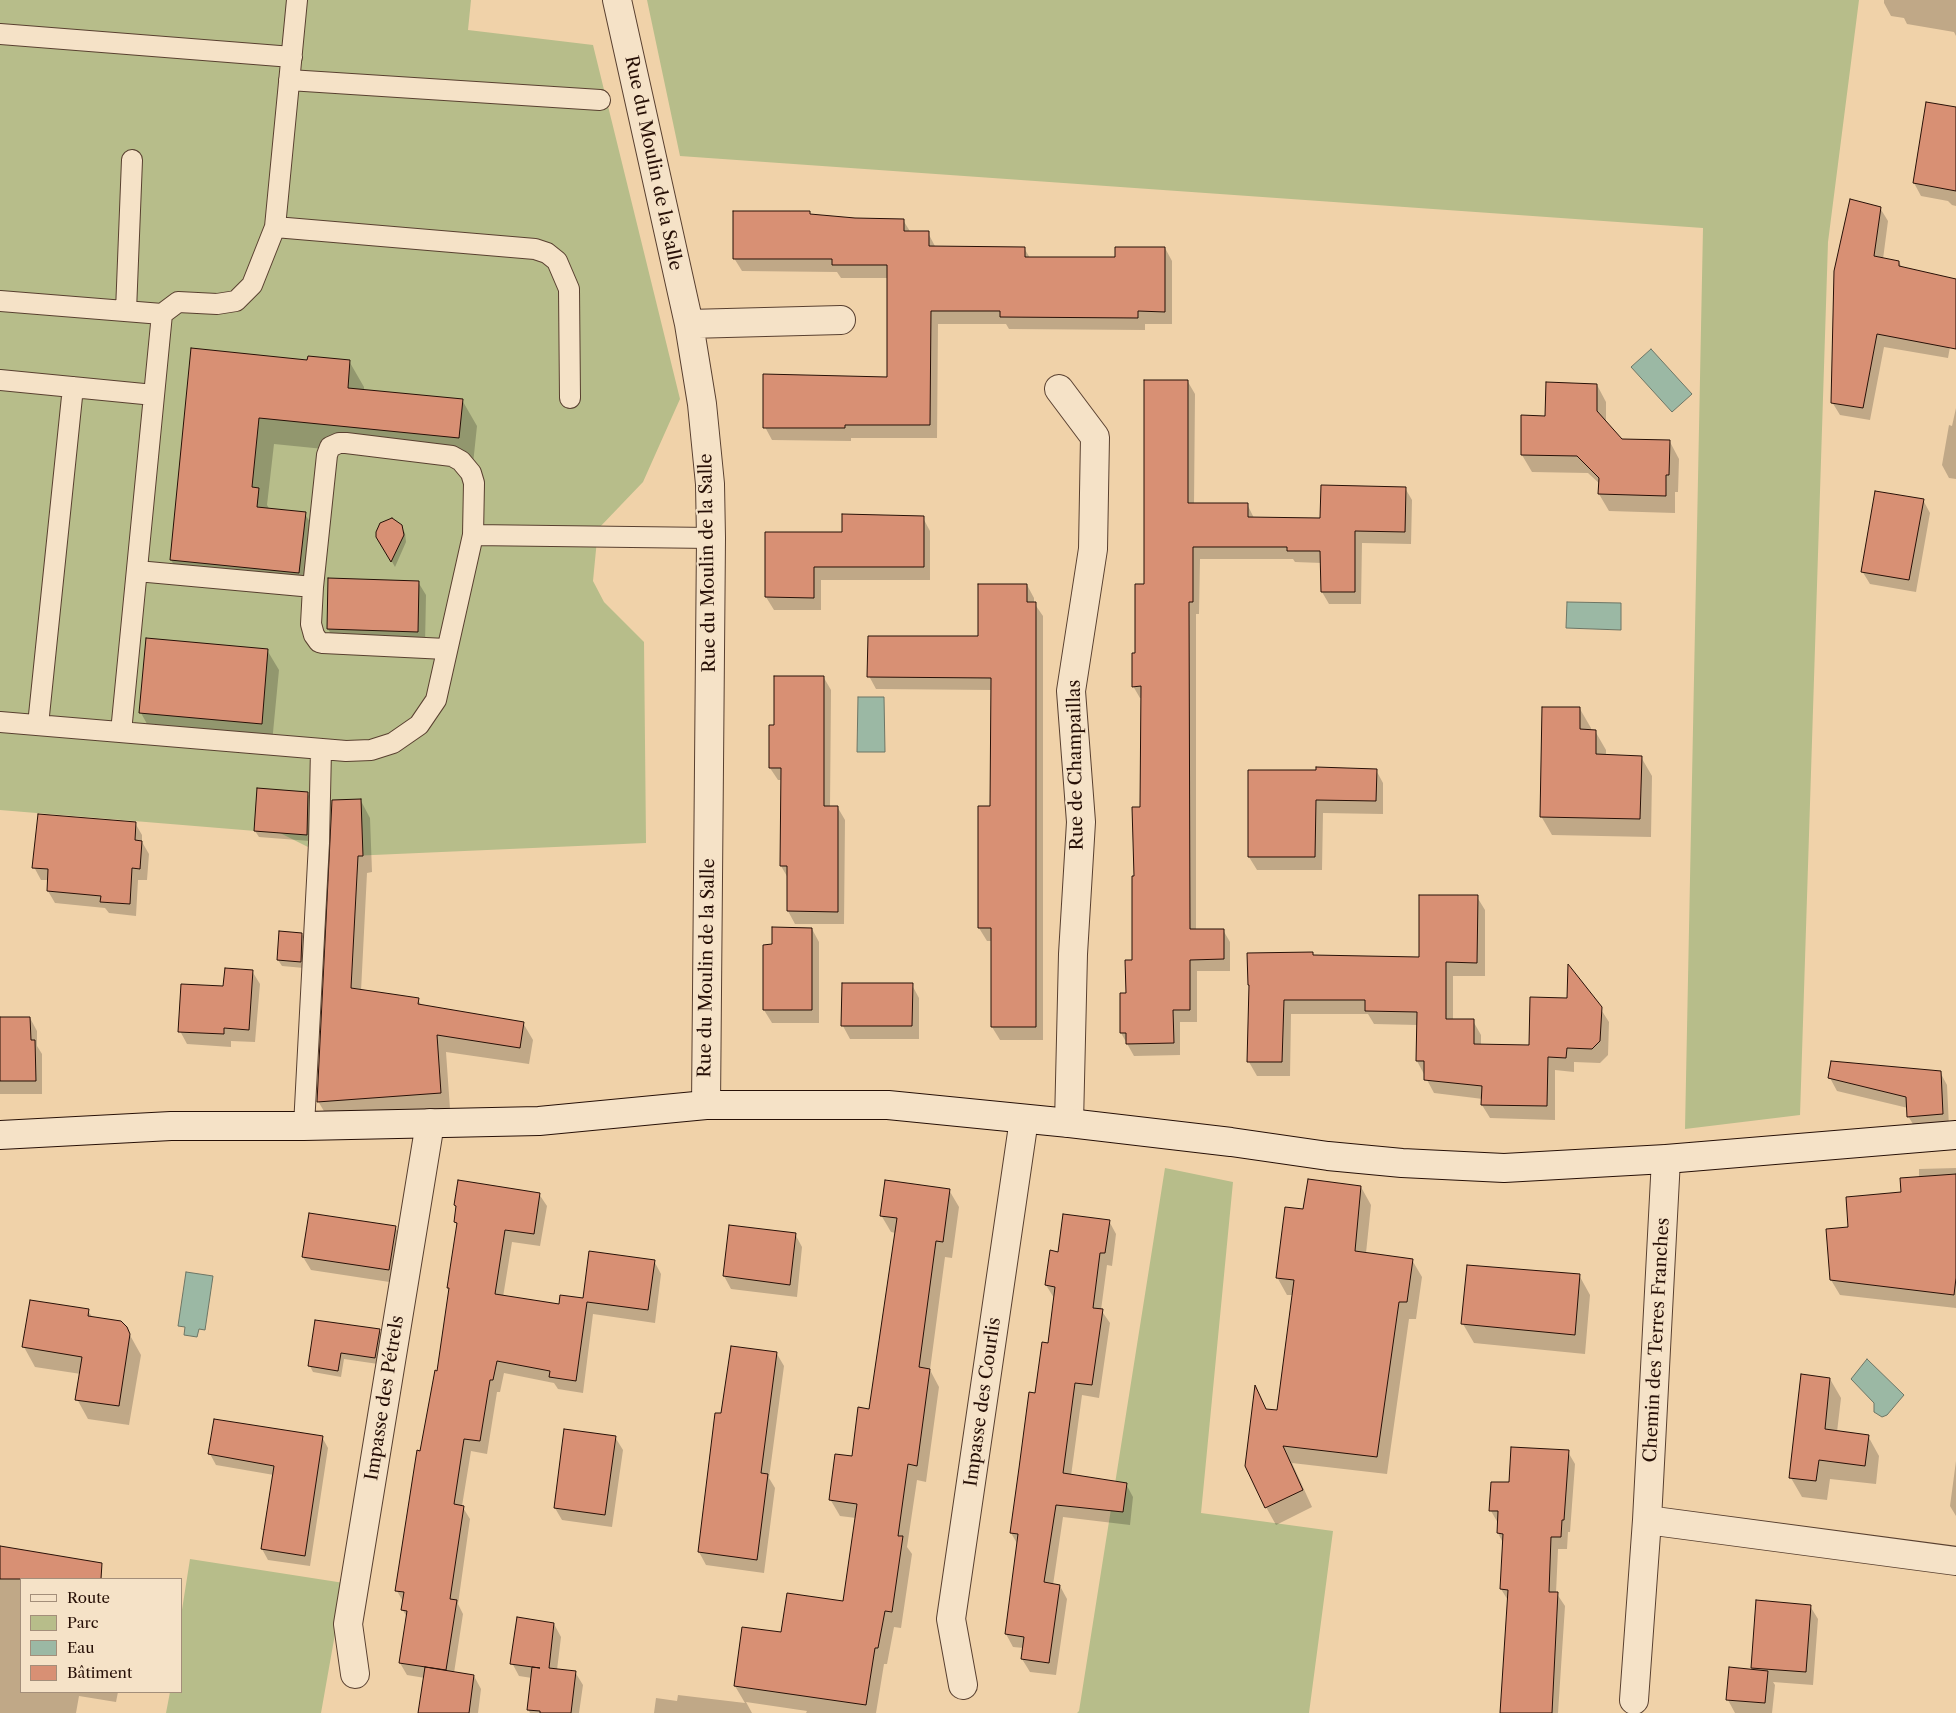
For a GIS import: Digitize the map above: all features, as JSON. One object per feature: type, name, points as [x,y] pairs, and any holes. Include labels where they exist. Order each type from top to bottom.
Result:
[{"type":"street","name":"Rue du Moulin de la Salle","points":[[617,0],[689,324],[702,404],[710,484],[706,1105]]},
{"type":"street","points":[[689,324],[841,320]]},
{"type":"street","name":"Rue de Champaillas","points":[[1059,389],[1095,437],[1093,549],[1071,691],[1080,822],[1073,954],[1069,1123]]},
{"type":"street","points":[[0,1135],[171,1126],[304,1126],[539,1121],[706,1105],[888,1105],[1069,1123],[1258,1145],[1328,1156],[1402,1163],[1504,1168],[1666,1159],[1956,1135]]},
{"type":"street","name":"Impasse des Courlis","points":[[963,1685],[951,1619],[1024,1119]]},
{"type":"street","name":"Impasse des Pétrels","points":[[355,1674],[348,1624],[430,1123]]},
{"type":"street","name":"Chemin des Terres Franches","points":[[1634,1700],[1647,1520],[1666,1159]]},
{"type":"street","points":[[1647,1520],[1956,1561]]},
{"type":"lane","points":[[0,301],[162,314],[178,302],[217,304],[236,301],[252,285],[275,228],[297,0]]},
{"type":"lane","points":[[0,34],[292,57]]},
{"type":"lane","points":[[290,80],[600,100]]},
{"type":"lane","points":[[126,311],[132,160]]},
{"type":"lane","points":[[275,228],[535,248],[547,253],[557,261],[569,289],[570,398]]},
{"type":"lane","points":[[120,732],[162,314]]},
{"type":"lane","points":[[0,380],[154,396]]},
{"type":"lane","points":[[38,725],[73,387]]},
{"type":"lane","points":[[0,722],[346,751],[370,750],[393,744],[419,724],[436,700],[474,535],[474,483],[471,473],[460,460],[452,456],[346,443],[334,444],[330,447],[327,455],[313,587],[311,630],[319,642],[446,650]]},
{"type":"lane","points":[[474,535],[711,538]]},
{"type":"lane","points":[[137,571],[313,587]]},
{"type":"lane","points":[[304,1126],[319,843],[321,749]]},
{"type":"green space","points":[[0,0],[471,0],[468,30],[593,45],[680,399],[643,482],[598,529],[593,581],[604,602],[644,642],[646,843],[328,857],[280,833],[0,810]]},
{"type":"green space","points":[[647,0],[1859,0],[1828,242],[1800,1115],[1685,1129],[1703,228],[680,156]]},
{"type":"green space","points":[[1165,1168],[1233,1182],[1201,1513],[1333,1531],[1309,1713],[1077,1713],[1079,1711]]},
{"type":"green space","points":[[190,1559],[344,1583],[321,1713],[166,1713],[170,1693],[182,1693],[182,1610]]},
{"type":"water","points":[[1651,349],[1692,394],[1672,412],[1631,367]]},
{"type":"water","points":[[1567,602],[1621,603],[1621,630],[1566,628]]},
{"type":"water","points":[[858,697],[884,697],[885,752],[857,752]]},
{"type":"water","points":[[186,1272],[213,1276],[205,1330],[199,1329],[197,1337],[184,1335],[185,1327],[178,1326]]},
{"type":"water","points":[[1867,1359],[1904,1395],[1887,1415],[1882,1417],[1874,1412],[1874,1403],[1851,1379]]},
{"type":"building","points":[[1926,102],[1956,107],[1956,191],[1913,183]]},
{"type":"building","points":[[1850,199],[1881,207],[1874,256],[1899,261],[1899,266],[1956,279],[1956,349],[1877,334],[1863,408],[1831,403],[1834,271]]},
{"type":"building","points":[[733,211],[810,211],[810,214],[855,218],[904,219],[904,231],[929,231],[929,246],[1025,247],[1025,257],[1115,257],[1115,247],[1165,247],[1165,312],[1138,311],[1138,318],[1000,317],[1000,311],[931,311],[930,425],[845,425],[845,428],[763,428],[763,374],[887,377],[887,265],[832,265],[832,259],[733,259]]},
{"type":"building","points":[[191,348],[307,360],[308,356],[350,360],[348,388],[463,399],[459,438],[259,418],[252,487],[259,488],[257,507],[306,512],[299,573],[170,560]]},
{"type":"building","points":[[1144,380],[1188,380],[1188,503],[1248,503],[1248,517],[1320,518],[1321,485],[1406,487],[1405,532],[1355,531],[1355,592],[1321,592],[1320,551],[1287,551],[1287,547],[1193,547],[1193,602],[1189,602],[1190,929],[1224,929],[1224,959],[1190,960],[1190,1010],[1173,1010],[1174,1043],[1126,1044],[1126,1033],[1120,1033],[1120,993],[1126,993],[1125,960],[1132,960],[1132,876],[1134,876],[1132,807],[1140,807],[1141,686],[1132,687],[1132,653],[1135,653],[1135,584],[1144,584]]},
{"type":"building","points":[[1546,382],[1597,384],[1597,411],[1622,439],[1670,440],[1666,496],[1598,494],[1599,478],[1577,456],[1521,455],[1521,415],[1545,416]]},
{"type":"building","points":[[1875,491],[1924,499],[1909,580],[1861,572]]},
{"type":"building","points":[[842,514],[924,516],[924,567],[814,567],[814,598],[765,597],[765,532],[842,532]]},
{"type":"building","points":[[392,518],[402,525],[404,535],[391,562],[376,537],[376,532],[380,523]]},
{"type":"building","points":[[328,578],[419,581],[418,632],[327,629]]},
{"type":"building","points":[[978,584],[1027,584],[1027,602],[1036,602],[1036,1027],[991,1027],[991,928],[978,928],[978,806],[990,806],[991,678],[867,677],[868,636],[978,636]]},
{"type":"building","points":[[146,638],[268,649],[262,724],[139,713]]},
{"type":"building","points":[[774,676],[824,676],[824,806],[838,806],[838,912],[787,911],[787,866],[780,866],[781,768],[769,768],[769,725],[774,725]]},
{"type":"building","points":[[1542,707],[1580,707],[1580,729],[1596,730],[1596,754],[1642,756],[1640,819],[1540,817]]},
{"type":"building","points":[[1316,767],[1377,769],[1376,801],[1316,800],[1315,857],[1248,857],[1248,770],[1316,770]]},
{"type":"building","points":[[257,788],[308,792],[307,835],[254,831]]},
{"type":"building","points":[[361,799],[363,856],[358,856],[351,988],[419,998],[418,1004],[524,1022],[520,1048],[437,1035],[441,1093],[317,1102],[332,800]]},
{"type":"building","points":[[38,814],[136,822],[135,840],[142,841],[140,869],[132,868],[130,904],[100,902],[101,896],[47,891],[48,869],[32,868]]},
{"type":"building","points":[[1419,895],[1478,895],[1477,963],[1446,962],[1446,1019],[1474,1019],[1474,1044],[1529,1045],[1530,997],[1567,998],[1568,964],[1602,1007],[1600,1041],[1592,1049],[1567,1048],[1566,1058],[1548,1057],[1547,1106],[1481,1105],[1482,1086],[1424,1080],[1424,1061],[1416,1061],[1417,1012],[1365,1011],[1365,1000],[1284,1000],[1282,1062],[1247,1062],[1249,985],[1247,953],[1313,952],[1313,955],[1419,957]]},
{"type":"building","points":[[772,927],[812,928],[812,1010],[763,1010],[763,945],[772,944]]},
{"type":"building","points":[[279,931],[302,933],[301,962],[277,960]]},
{"type":"building","points":[[225,968],[253,970],[249,1030],[224,1028],[224,1034],[178,1032],[181,984],[223,986]]},
{"type":"building","points":[[842,983],[913,983],[912,1026],[841,1026]]},
{"type":"building","points":[[0,1017],[30,1017],[31,1040],[35,1040],[36,1081],[0,1081]]},
{"type":"building","points":[[1831,1061],[1941,1071],[1943,1114],[1907,1117],[1906,1097],[1828,1078]]},
{"type":"building","points":[[1956,1174],[1956,1278],[1954,1295],[1830,1280],[1826,1229],[1848,1227],[1846,1197],[1901,1192],[1900,1178]]},
{"type":"building","points":[[1308,1179],[1361,1186],[1355,1251],[1413,1259],[1407,1302],[1399,1302],[1377,1457],[1283,1446],[1303,1490],[1265,1508],[1245,1466],[1255,1385],[1266,1409],[1277,1410],[1294,1280],[1276,1278],[1285,1207],[1303,1209]]},
{"type":"building","points":[[458,1180],[540,1193],[534,1234],[505,1230],[495,1294],[559,1304],[560,1295],[583,1298],[589,1251],[655,1260],[648,1310],[587,1302],[576,1381],[549,1377],[550,1371],[497,1361],[493,1380],[490,1380],[480,1441],[464,1439],[454,1504],[464,1506],[450,1599],[457,1600],[446,1670],[399,1663],[407,1611],[401,1610],[404,1592],[395,1591],[417,1450],[420,1451],[435,1370],[437,1371],[457,1223],[454,1222],[456,1206],[454,1205]]},
{"type":"building","points":[[885,1180],[950,1189],[943,1242],[936,1241],[919,1367],[930,1369],[917,1466],[908,1464],[898,1536],[903,1536],[892,1612],[885,1611],[878,1648],[875,1648],[866,1705],[734,1686],[742,1627],[781,1632],[787,1593],[843,1601],[857,1504],[829,1500],[835,1454],[852,1456],[858,1407],[869,1409],[897,1218],[880,1216]]},
{"type":"building","points":[[309,1213],[396,1226],[389,1270],[302,1257]]},
{"type":"building","points":[[1063,1214],[1110,1220],[1105,1253],[1100,1253],[1093,1308],[1103,1309],[1092,1385],[1075,1383],[1063,1473],[1127,1483],[1123,1512],[1056,1505],[1044,1582],[1060,1585],[1049,1663],[1021,1659],[1024,1637],[1005,1634],[1018,1534],[1010,1533],[1029,1392],[1035,1393],[1042,1342],[1048,1343],[1055,1287],[1045,1285],[1050,1250],[1058,1252]]},
{"type":"building","points":[[729,1225],[796,1233],[790,1285],[723,1276]]},
{"type":"building","points":[[1467,1265],[1580,1274],[1575,1335],[1461,1324]]},
{"type":"building","points":[[30,1300],[89,1309],[88,1316],[121,1321],[127,1327],[130,1334],[119,1406],[75,1400],[82,1357],[22,1347]]},
{"type":"building","points":[[315,1320],[380,1329],[375,1358],[341,1353],[338,1371],[308,1366]]},
{"type":"building","points":[[731,1346],[777,1352],[761,1473],[768,1474],[757,1560],[698,1552],[715,1413],[721,1413]]},
{"type":"building","points":[[1801,1374],[1830,1378],[1825,1429],[1869,1435],[1865,1466],[1819,1460],[1816,1481],[1789,1478]]},
{"type":"building","points":[[214,1419],[323,1436],[305,1556],[261,1549],[274,1466],[208,1454]]},
{"type":"building","points":[[564,1429],[616,1436],[605,1515],[554,1508]]},
{"type":"building","points":[[1511,1447],[1569,1450],[1561,1537],[1551,1537],[1549,1592],[1558,1592],[1552,1713],[1500,1713],[1508,1590],[1500,1589],[1503,1534],[1497,1533],[1498,1511],[1489,1511],[1491,1482],[1509,1482]]},
{"type":"building","points":[[0,1546],[102,1563],[101,1578],[0,1579]]},
{"type":"building","points":[[1756,1600],[1811,1605],[1806,1672],[1751,1668]]},
{"type":"building","points":[[517,1617],[554,1623],[549,1668],[576,1671],[571,1713],[540,1713],[540,1711],[527,1710],[532,1667],[540,1668],[510,1664]]},
{"type":"building","points":[[425,1667],[474,1675],[469,1713],[418,1713]]},
{"type":"building","points":[[1729,1667],[1768,1671],[1765,1703],[1726,1700]]}]
